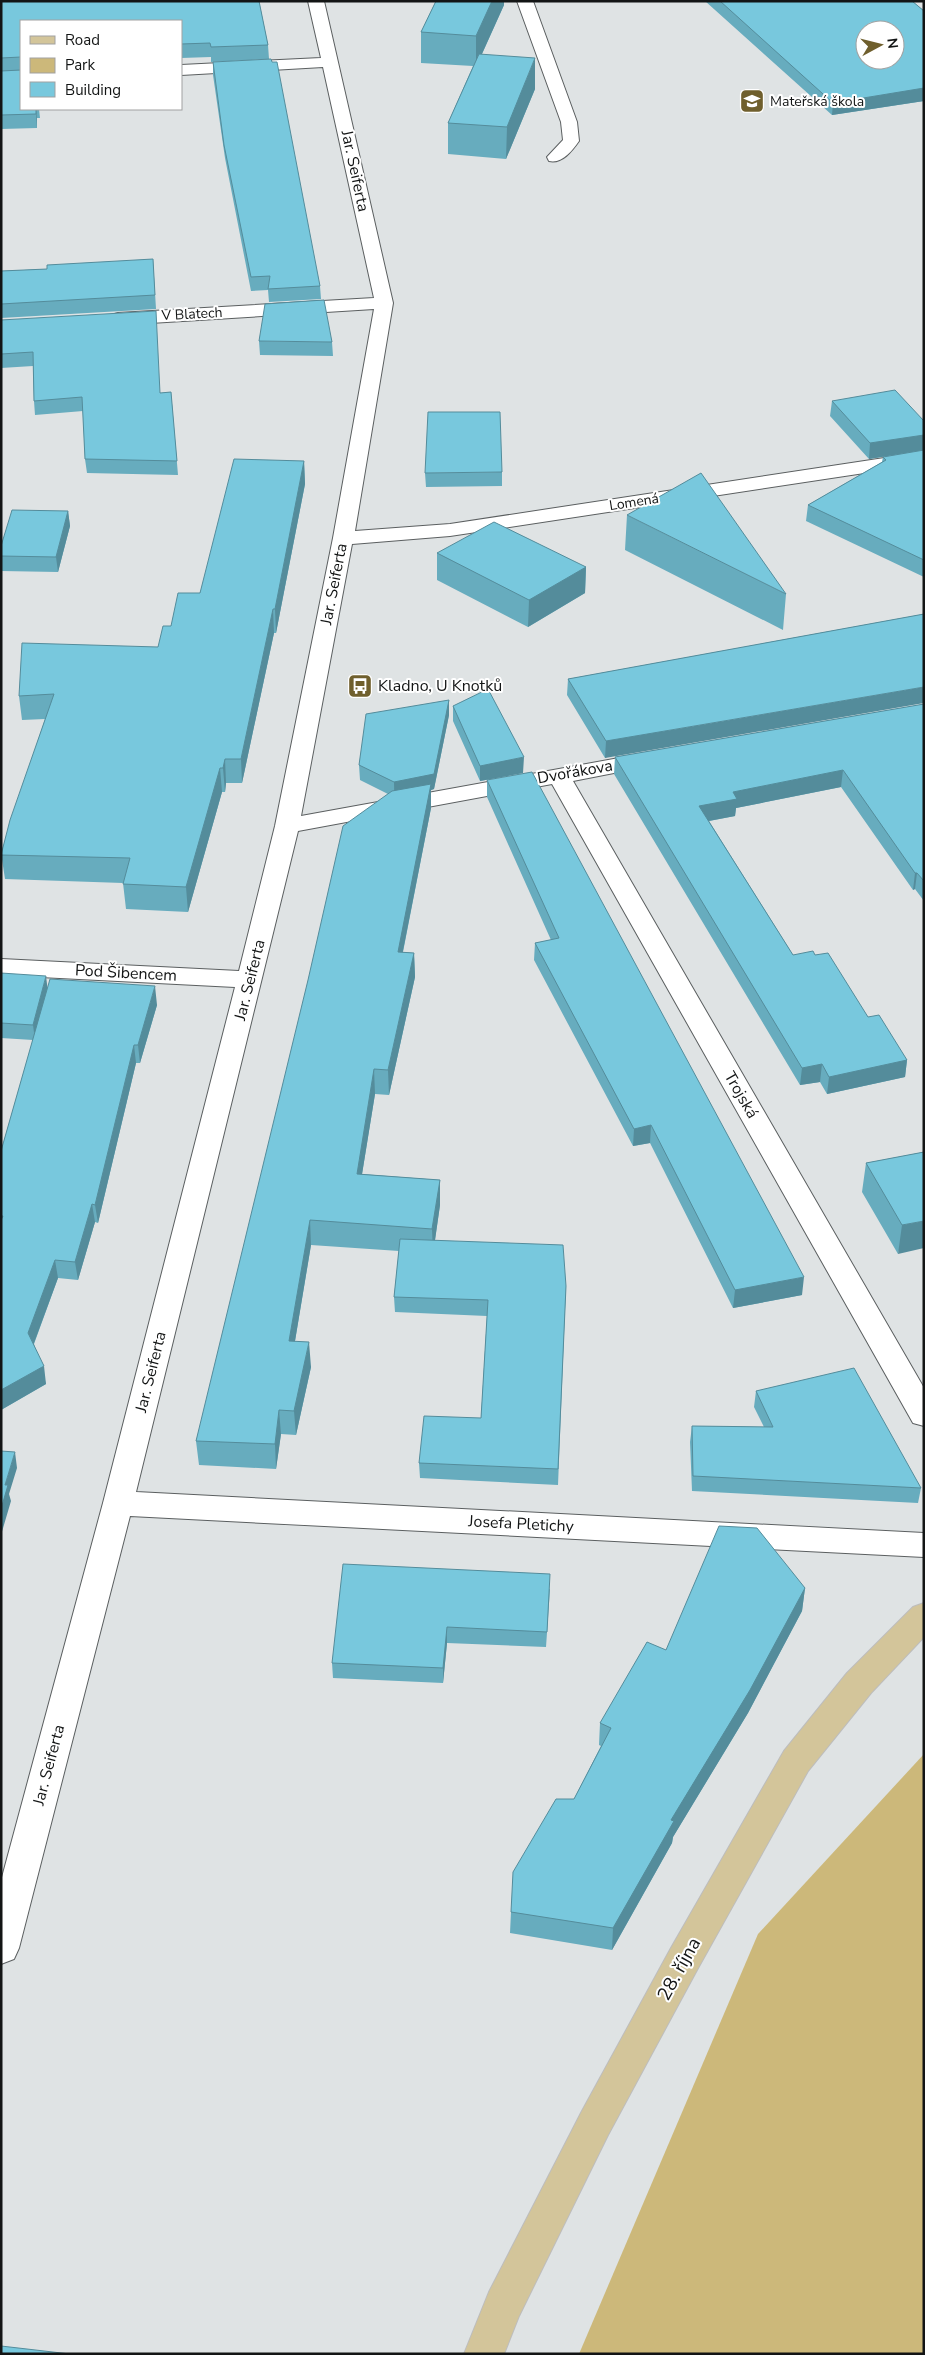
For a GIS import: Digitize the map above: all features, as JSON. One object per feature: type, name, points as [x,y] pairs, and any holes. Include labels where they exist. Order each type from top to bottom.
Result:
[{"type":"main road","name":"28. října","points":[[484,2354],[502,2306],[595,2123],[684,1959],[796,1761],[859,1683],[924,1616]]},
{"type":"street","name":"Jar. Seiferta","points":[[1,1948],[118,1503],[287,826],[343,538],[384,303],[316,1]]},
{"type":"street","points":[[525,1],[569,122],[571,141],[554,157]]},
{"type":"street","points":[[182,70],[331,62]]},
{"type":"street","name":"V Blatech","points":[[99,320],[384,303]]},
{"type":"street","name":"Lomená","points":[[343,538],[450,530],[924,458]]},
{"type":"street","name":"Dvořákova","points":[[287,826],[673,755]]},
{"type":"street","name":"Trojská","points":[[558,775],[924,1415]]},
{"type":"street","name":"Pod Šibencem","points":[[1,967],[250,980]]},
{"type":"street","name":"Josefa Pletichy","points":[[118,1503],[924,1545]]},
{"type":"green space","points":[[924,1754],[924,2354],[579,2354],[758,1934]]},
{"type":"building","points":[[1,1],[259,1],[268,45],[211,47],[210,43],[182,44],[182,20],[20,20],[20,57],[1,58]]},
{"type":"building","points":[[436,1],[492,1],[476,36],[421,32]]},
{"type":"building","points":[[720,1],[912,1],[924,11],[924,88],[833,103]]},
{"type":"building","points":[[479,54],[535,58],[507,127],[448,123]]},
{"type":"building","points":[[271,59],[272,62],[277,62],[320,286],[268,289],[270,276],[251,277],[224,145],[213,62]]},
{"type":"building","points":[[20,70],[20,110],[36,110],[36,114],[1,115],[1,71]]},
{"type":"building","points":[[153,259],[155,295],[1,304],[1,271],[47,269],[47,265]]},
{"type":"building","points":[[324,300],[332,342],[259,341],[265,304]]},
{"type":"building","points":[[156,311],[160,393],[171,392],[177,461],[85,459],[82,397],[34,401],[33,352],[1,354],[1,320]]},
{"type":"building","points":[[895,390],[924,421],[924,435],[870,443],[832,401]]},
{"type":"building","points":[[428,412],[500,412],[502,472],[425,473]]},
{"type":"building","points":[[924,450],[924,560],[808,505],[886,460],[883,457]]},
{"type":"building","points":[[234,459],[304,461],[275,609],[273,609],[241,759],[225,759],[223,768],[220,768],[186,887],[123,884],[130,858],[1,855],[10,820],[54,694],[19,696],[22,643],[158,647],[163,626],[171,626],[178,593],[200,593]]},
{"type":"building","points":[[701,473],[786,594],[627,515]]},
{"type":"building","points":[[12,510],[68,511],[56,557],[1,556],[1,546]]},
{"type":"building","points":[[494,522],[586,567],[529,600],[437,553]]},
{"type":"building","points":[[924,614],[924,687],[606,741],[568,679]]},
{"type":"building","points":[[488,689],[524,757],[480,766],[453,706]]},
{"type":"building","points":[[449,700],[434,774],[394,782],[359,765],[366,714]]},
{"type":"building","points":[[924,704],[924,881],[915,873],[843,770],[733,792],[737,799],[699,806],[793,955],[813,951],[815,955],[828,953],[868,1017],[879,1015],[907,1060],[829,1077],[822,1064],[802,1068],[615,757]]},
{"type":"building","points":[[532,772],[804,1277],[735,1290],[651,1125],[634,1129],[535,943],[559,938],[487,780]]},
{"type":"building","points":[[431,784],[398,952],[414,953],[388,1070],[374,1069],[357,1174],[440,1180],[432,1229],[310,1220],[289,1341],[309,1342],[294,1411],[279,1410],[275,1444],[196,1441],[308,980],[343,826],[392,791]]},
{"type":"building","points":[[1,973],[46,976],[33,1025],[1,1023]]},
{"type":"building","points":[[50,979],[155,986],[138,1045],[134,1045],[95,1205],[92,1204],[75,1262],[55,1260],[28,1333],[44,1366],[1,1390],[1,1220],[3,1216],[1,1216],[1,1151]]},
{"type":"building","points":[[924,1152],[924,1221],[902,1225],[866,1163]]},
{"type":"building","points":[[400,1239],[563,1245],[566,1286],[558,1469],[419,1463],[424,1416],[481,1418],[488,1300],[394,1297]]},
{"type":"building","points":[[854,1368],[921,1488],[693,1476],[692,1426],[773,1427],[756,1391]]},
{"type":"building","points":[[1,1451],[15,1452],[5,1485],[8,1485],[1,1509]]},
{"type":"building","points":[[719,1526],[757,1528],[805,1588],[750,1690],[671,1820],[674,1821],[613,1928],[511,1912],[513,1872],[556,1799],[574,1799],[611,1728],[600,1723],[647,1642],[666,1650]]},
{"type":"building","points":[[343,1564],[550,1574],[547,1632],[447,1627],[443,1668],[332,1663]]},
{"type":"building","points":[[1,2346],[70,2354],[1,2354]]},
{"type":"place","name":"Mateřská škola","points":[[752,101]]},
{"type":"place","name":"Kladno, U Knotků","points":[[360,686]]}]
